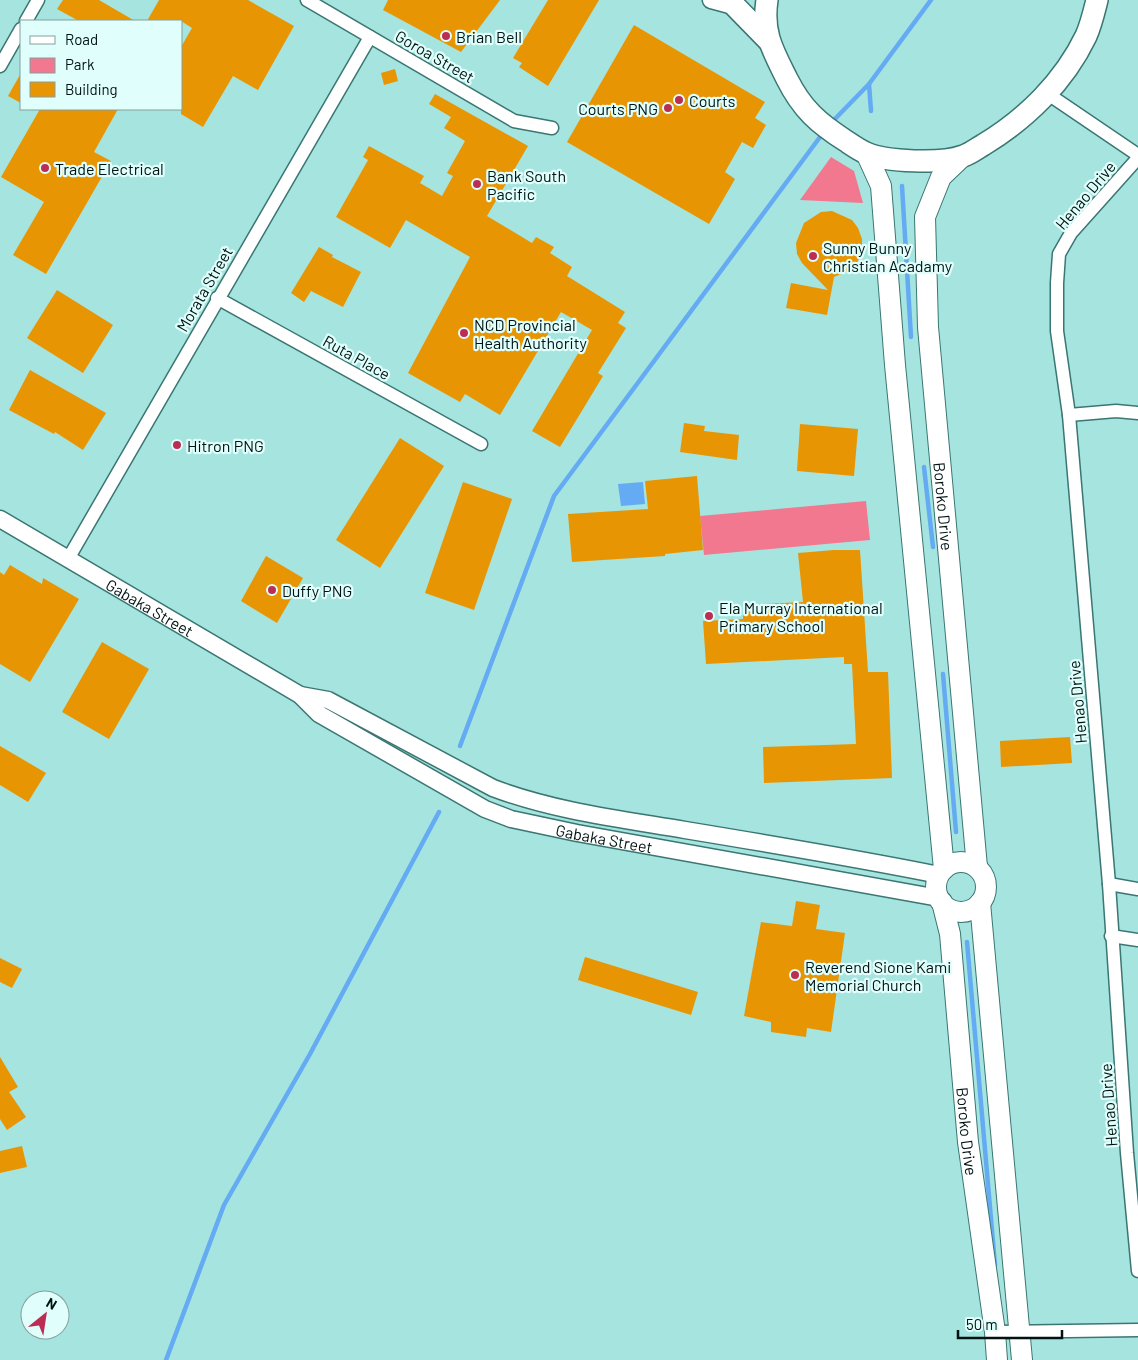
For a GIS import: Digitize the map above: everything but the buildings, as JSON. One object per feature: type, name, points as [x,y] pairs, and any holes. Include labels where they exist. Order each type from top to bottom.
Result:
[{"type":"highway","points":[[767,0],[765,21],[768,40],[794,92],[819,123],[860,150],[884,158],[922,162],[962,157],[995,138],[1048,94],[1086,35],[1097,0]]},
{"type":"highway","points":[[733,4],[768,40]]},
{"type":"main road","points":[[860,150],[881,186],[895,365],[942,872],[936,887],[940,900],[952,910],[964,912],[980,903],[984,896],[985,880],[976,867],[960,862],[942,872]]},
{"type":"main road","name":"Boroko Drive","points":[[962,157],[941,177],[925,217],[928,327],[976,867]]},
{"type":"main road","name":"Boroko Drive","points":[[940,900],[950,934],[968,1142],[995,1332],[997,1360]]},
{"type":"main road","name":"Boroko Drive","points":[[980,903],[1022,1360]]},
{"type":"street","points":[[27,20],[38,0]]},
{"type":"street","name":"Goroa Street","points":[[307,0],[514,121],[552,128]]},
{"type":"street","points":[[711,0],[733,4]]},
{"type":"street","points":[[0,66],[20,31]]},
{"type":"street","name":"Morata Street","points":[[68,559],[217,298],[370,37]]},
{"type":"street","points":[[1048,94],[1138,157]]},
{"type":"street","name":"Henao Drive","points":[[1138,157],[1076,226],[1059,254],[1057,331],[1069,415],[1109,884],[1111,936],[1133,1153],[1138,1271]]},
{"type":"street","name":"Ruta Place","points":[[217,298],[481,444]]},
{"type":"street","points":[[1069,415],[1116,411],[1138,413]]},
{"type":"street","name":"Gabaka Street","points":[[0,519],[300,696],[319,714],[485,809],[511,818],[577,833],[940,900]]},
{"type":"street","name":"Gabaka Street","points":[[300,696],[328,700],[493,788],[518,797],[580,812],[942,872]]},
{"type":"street","points":[[1109,884],[1138,888]]},
{"type":"street","points":[[1111,936],[1138,940]]},
{"type":"street","points":[[995,1332],[1138,1330]]},
{"type":"green space","points":[[831,157],[854,171],[863,203],[800,200]]},
{"type":"green space","points":[[866,501],[870,540],[704,555],[700,516]]},
{"type":"water","points":[[643,482],[645,504],[621,506],[618,484]]},
{"type":"waterway","points":[[831,123],[869,84],[931,0]]},
{"type":"waterway","points":[[869,84],[871,111]]},
{"type":"waterway","points":[[460,746],[554,496],[823,133]]},
{"type":"waterway","points":[[902,186],[911,337]]},
{"type":"waterway","points":[[924,467],[933,547]]},
{"type":"waterway","points":[[943,674],[956,832]]},
{"type":"waterway","points":[[166,1360],[224,1205],[310,1054],[439,812]]},
{"type":"waterway","points":[[967,942],[995,1265]]},
{"type":"place","name":"Brian Bell","points":[[446,36]]},
{"type":"place","name":"Courts","points":[[679,100]]},
{"type":"place","name":"Courts PNG","points":[[668,108]]},
{"type":"place","name":"Trade Electrical","points":[[45,168]]},
{"type":"place","name":"Bank South Pacific","points":[[477,184]]},
{"type":"place","name":"Sunny Bunny Christian Acadamy","points":[[813,256]]},
{"type":"place","name":"NCD Provincial Health Authority","points":[[464,333]]},
{"type":"place","name":"Hitron PNG","points":[[177,445]]},
{"type":"place","name":"Duffy PNG","points":[[272,590]]},
{"type":"place","name":"Ela Murray International Primary School","points":[[709,616]]},
{"type":"place","name":"Reverend Sione Kami Memorial Church","points":[[795,975]]}]
